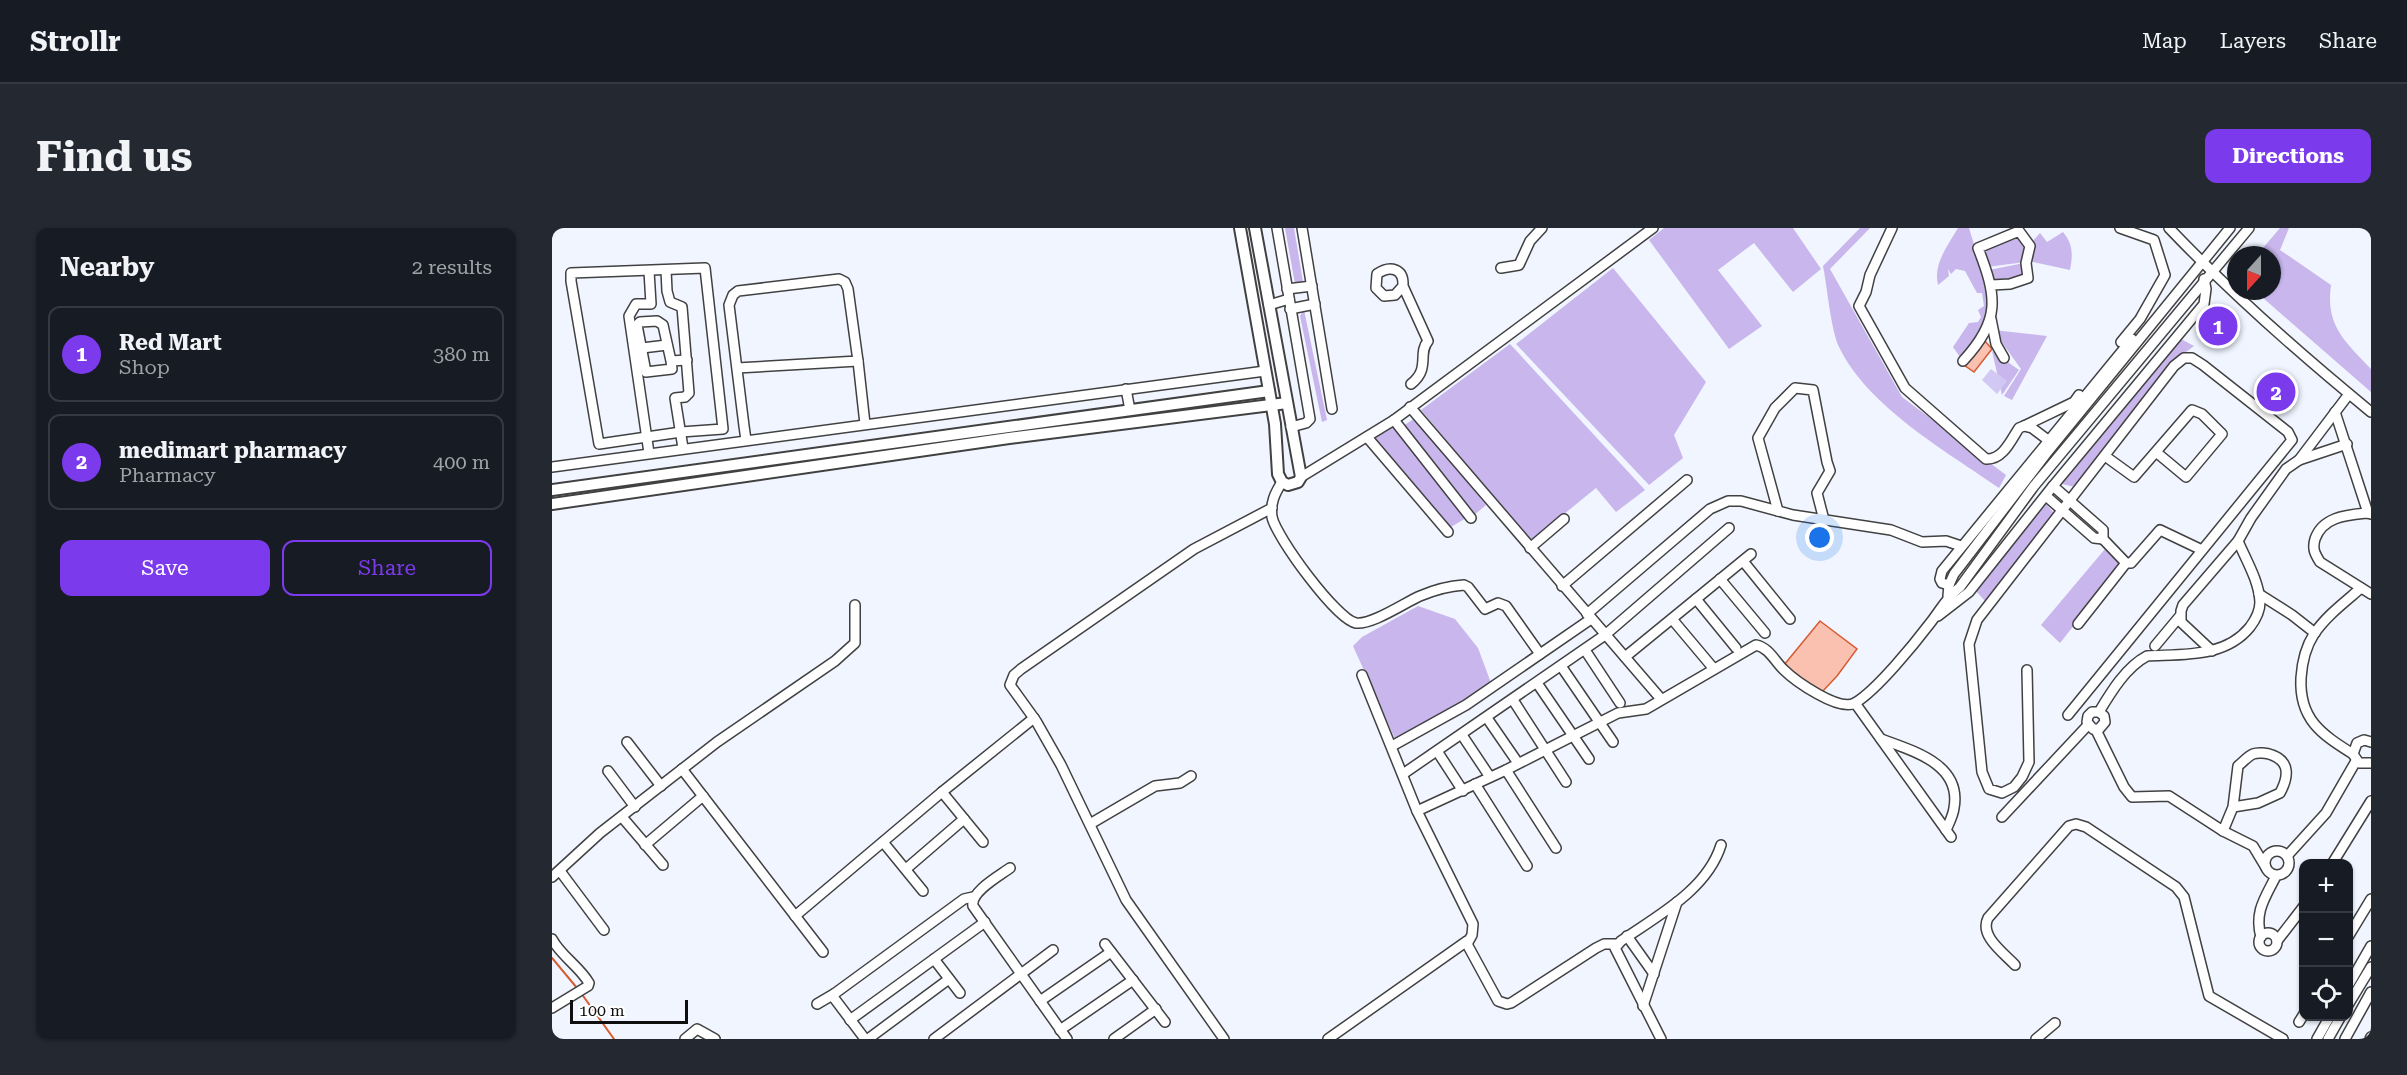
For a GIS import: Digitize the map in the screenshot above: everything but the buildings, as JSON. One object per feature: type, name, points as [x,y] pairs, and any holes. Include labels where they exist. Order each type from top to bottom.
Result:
[{"type":"street","points":[[1240,228],[1269,391],[1278,474],[1282,482],[1288,485],[1298,482],[1301,477],[1394,420],[1653,228]]},
{"type":"street","points":[[1255,228],[1301,477]]},
{"type":"street","points":[[1277,228],[1310,418],[1306,423],[1291,427]]},
{"type":"street","points":[[1302,228],[1332,409]]},
{"type":"street","points":[[1501,268],[1519,265],[1530,241],[1542,228]]},
{"type":"street","points":[[1893,228],[1858,306],[1897,377],[1917,400],[1986,459],[1993,460],[2000,456],[2019,428],[2074,402],[2140,319],[2165,275],[2154,240],[2120,228]]},
{"type":"street","points":[[2169,228],[2211,271],[2314,366],[2371,412]]},
{"type":"street","points":[[1949,585],[1942,583],[1940,575],[1961,546],[2200,260],[2230,228]]},
{"type":"street","points":[[1417,811],[1506,770],[1543,749],[1618,713],[1646,710],[1661,699],[1756,645],[1762,646],[1784,670],[1826,699],[1840,705],[1855,703],[1869,692],[1933,619],[1948,596],[1960,587],[2034,486],[2204,279],[2249,228]]},
{"type":"street","points":[[1992,285],[2010,284],[2028,278],[2026,263],[2030,246],[2019,231],[1978,248],[1992,285],[1990,320],[1996,344],[2004,358]]},
{"type":"street","points":[[1948,596],[1949,585],[1954,573],[2200,260]]},
{"type":"street","points":[[705,268],[723,429],[681,432],[599,444],[570,274],[666,270],[705,268]]},
{"type":"street","points":[[666,270],[670,302]]},
{"type":"street","points":[[649,271],[651,304]]},
{"type":"street","points":[[746,440],[729,305],[733,295],[738,291],[839,279],[846,285],[865,424]]},
{"type":"street","points":[[1933,619],[1970,592],[2053,486],[2204,304],[2206,297],[2204,279]]},
{"type":"street","points":[[1287,289],[1312,286]]},
{"type":"street","points":[[1402,286],[1428,341],[1424,345],[1421,373],[1411,384]]},
{"type":"street","points":[[649,453],[629,316],[636,304],[670,302],[682,307],[689,393],[686,398],[675,398],[683,448]]},
{"type":"street","points":[[1269,305],[1315,304]]},
{"type":"street","points":[[1963,361],[1978,345],[1992,312]]},
{"type":"street","points":[[657,321],[663,325],[672,369],[646,372],[642,348],[637,325],[640,322],[657,321]]},
{"type":"street","points":[[642,348],[667,345]]},
{"type":"street","points":[[2027,670],[2029,762],[2014,787],[2002,793],[1989,789],[1982,772],[1969,644],[1972,631],[1977,620],[2174,366],[2184,358],[2192,358],[2211,370],[2288,432],[2292,440],[2068,715]]},
{"type":"street","points":[[671,361],[687,360]]},
{"type":"street","points":[[737,368],[858,361]]},
{"type":"street","points":[[552,466],[1265,371]]},
{"type":"street","points":[[1778,511],[1758,438],[1776,408],[1795,388],[1813,390],[1830,471],[1817,493],[1824,520]]},
{"type":"street","points":[[1126,389],[1130,410]]},
{"type":"street","points":[[552,490],[1269,391]]},
{"type":"street","points":[[2299,460],[2349,394]]},
{"type":"street","points":[[552,504],[1009,438],[1287,403]]},
{"type":"street","points":[[1410,407],[1661,699]]},
{"type":"street","points":[[2105,456],[2134,477],[2192,410],[2197,411],[2221,431],[2221,437],[2186,477],[2156,452]]},
{"type":"street","points":[[2335,412],[2370,514],[2341,516],[2328,522],[2318,531],[2314,554],[2320,562],[2371,594]]},
{"type":"street","points":[[1394,420],[1471,518]]},
{"type":"street","points":[[2024,426],[2032,428],[2048,440]]},
{"type":"street","points":[[1367,437],[1448,532]]},
{"type":"street","points":[[2155,646],[2180,616],[2183,605],[2238,542],[2268,491],[2286,469],[2299,460],[2347,444]]},
{"type":"street","points":[[1563,586],[1687,480]]},
{"type":"street","points":[[1282,482],[1274,495],[1272,508],[1272,517],[1279,534],[1287,547],[1348,620],[1363,623],[1420,596],[1464,585],[1485,609],[1498,603],[1506,606],[1540,654]]},
{"type":"street","points":[[2053,486],[2103,530],[2103,539]]},
{"type":"street","points":[[2046,496],[2094,538],[2103,539],[2126,563]]},
{"type":"street","points":[[1392,746],[1466,705],[1540,654],[1589,617],[1718,504],[1741,501],[1824,520],[1891,530],[1923,542],[1946,541],[1961,546]]},
{"type":"street","points":[[1222,1038],[1137,919],[1061,765],[1034,718],[1010,685],[1014,675],[1021,669],[1194,549],[1272,508]]},
{"type":"street","points":[[2003,510],[2011,517]]},
{"type":"street","points":[[1530,548],[1564,519]]},
{"type":"street","points":[[1403,774],[1605,635],[1730,528]]},
{"type":"street","points":[[2078,624],[2126,563],[2131,563],[2160,530],[2202,550]]},
{"type":"street","points":[[2099,712],[2114,689],[2140,660],[2147,657],[2212,651],[2246,632],[2258,614],[2259,594],[2238,542]]},
{"type":"street","points":[[1625,657],[1747,558],[1790,619]]},
{"type":"street","points":[[1720,579],[1765,633]]},
{"type":"street","points":[[2361,588],[2315,633],[2305,651],[2300,695],[2302,706],[2309,718],[2333,742],[2363,764],[2371,763]]},
{"type":"street","points":[[2259,594],[2315,633]]},
{"type":"street","points":[[1696,599],[1736,648]]},
{"type":"street","points":[[552,878],[587,844],[717,742],[836,661],[855,643],[855,605]]},
{"type":"street","points":[[2180,616],[2186,628],[2212,651]]},
{"type":"street","points":[[1672,619],[1714,669]]},
{"type":"street","points":[[1585,650],[1620,704]]},
{"type":"street","points":[[1561,666],[1613,742]]},
{"type":"street","points":[[1328,1039],[1467,941],[1472,935],[1473,924],[1417,811],[1362,675]]},
{"type":"street","points":[[1537,683],[1589,759]]},
{"type":"street","points":[[1513,700],[1566,782]]},
{"type":"street","points":[[1855,703],[1949,834],[1954,808],[1954,790],[1944,769],[1924,755],[1881,739]]},
{"type":"street","points":[[2002,818],[2092,728],[2102,727],[2105,722],[2104,716],[2099,712],[2092,712],[2088,716],[2092,728],[2124,787],[2132,797],[2169,796],[2223,831],[2253,846],[2269,873],[2277,876]]},
{"type":"street","points":[[795,916],[1034,718]]},
{"type":"street","points":[[1487,718],[1518,763]]},
{"type":"street","points":[[1462,735],[1490,777]]},
{"type":"street","points":[[2287,855],[2326,813],[2354,758],[2354,746],[2360,741],[2371,742]]},
{"type":"street","points":[[627,742],[661,786]]},
{"type":"street","points":[[1437,752],[1462,791]]},
{"type":"street","points":[[2223,831],[2233,807],[2238,766],[2254,753],[2269,753],[2283,760],[2286,777],[2280,794],[2258,803],[2233,807]]},
{"type":"street","points":[[682,769],[823,952]]},
{"type":"street","points":[[1506,770],[1556,848]]},
{"type":"street","points":[[608,771],[634,807]]},
{"type":"street","points":[[1090,824],[1155,786],[1180,783],[1191,777]]},
{"type":"street","points":[[1475,784],[1527,866]]},
{"type":"street","points":[[942,792],[983,842]]},
{"type":"street","points":[[645,845],[703,796]]},
{"type":"street","points":[[2335,859],[2371,801]]},
{"type":"street","points":[[621,817],[663,865]]},
{"type":"street","points":[[906,869],[964,819]]},
{"type":"street","points":[[2015,965],[1990,938],[1984,924],[2069,826],[2076,824],[2086,827],[2176,887],[2184,897],[2210,996],[2283,1039]]},
{"type":"street","points":[[883,842],[923,891]]},
{"type":"street","points":[[1467,941],[1494,997],[1507,1005],[1596,948],[1605,944],[1616,944],[1677,902],[1701,879],[1717,856],[1721,845]]},
{"type":"street","points":[[2265,866],[2266,858],[2272,852],[2280,851],[2287,855]]},
{"type":"street","points":[[2287,855],[2289,867],[2277,876],[2258,915],[2260,945],[2266,951],[2274,948],[2299,912]]},
{"type":"street","points":[[817,1004],[964,899],[973,897],[1010,868]]},
{"type":"street","points":[[560,871],[604,930]]},
{"type":"street","points":[[973,897],[973,906],[1067,1039]]},
{"type":"street","points":[[2353,930],[2371,899]]},
{"type":"street","points":[[1643,1006],[1677,902]]},
{"type":"street","points":[[850,1020],[984,922]]},
{"type":"street","points":[[2261,937],[2268,933],[2277,941]]},
{"type":"street","points":[[1628,936],[1654,974]]},
{"type":"street","points":[[552,939],[589,983],[588,986],[552,1008]]},
{"type":"street","points":[[1616,944],[1615,951],[1660,1039]]},
{"type":"street","points":[[2353,979],[2371,946]]},
{"type":"street","points":[[1040,1001],[1108,948],[1165,1022]]},
{"type":"street","points":[[934,1039],[1053,950]]},
{"type":"street","points":[[934,959],[960,993]]},
{"type":"street","points":[[2353,998],[2371,967]]},
{"type":"street","points":[[834,994],[834,998],[866,1039],[949,979]]},
{"type":"street","points":[[1060,1030],[1133,980]]},
{"type":"street","points":[[2345,1039],[2371,992]]},
{"type":"street","points":[[1114,1039],[1156,1009]]},
{"type":"street","points":[[2317,1039],[2328,1021]]},
{"type":"street","points":[[2328,1039],[2339,1021]]},
{"type":"street","points":[[2036,1039],[2055,1023]]},
{"type":"street","points":[[685,1039],[697,1029],[715,1039]]},
{"type":"shaded area","points":[[1285,228],[1294,228],[1303,282],[1295,284]]},
{"type":"shaded area","points":[[1664,228],[1793,228],[1821,269],[1793,292],[1754,243],[1718,270],[1762,326],[1729,349],[1649,240]]},
{"type":"shaded area","points":[[1860,228],[1870,228],[1830,269],[1902,397],[2006,475],[1999,488],[1933,443],[1888,408],[1852,369],[1839,347],[1831,319],[1823,266]]},
{"type":"shaded area","points":[[1958,228],[1969,228],[1991,301],[1982,332],[1962,360],[1953,347],[1969,323],[1978,322],[1981,317],[1978,310],[1984,306],[1982,293],[1977,293],[1965,271],[1956,269],[1951,274],[1948,269],[1949,276],[1938,285],[1939,263]]},
{"type":"shaded area","points":[[2280,228],[2289,228],[2281,248],[2265,246]]},
{"type":"shaded area","points":[[2020,232],[2028,248],[2025,262],[1987,267],[1979,249]]},
{"type":"shaded area","points":[[2063,232],[2069,241],[2071,250],[2070,270],[2029,261],[2032,242],[2040,233],[2047,242]]},
{"type":"shaded area","points":[[2281,251],[2331,285],[2331,312],[2334,322],[2346,341],[2371,369],[2371,392],[2265,300],[2281,300]]},
{"type":"shaded area","points":[[2024,263],[2027,277],[2012,282],[1992,282],[1989,270]]},
{"type":"shaded area","points":[[1613,268],[1706,382],[1674,435],[1683,458],[1649,485],[1516,344]]},
{"type":"shaded area","points":[[1304,310],[1327,420],[1322,422],[1300,316]]},
{"type":"shaded area","points":[[1993,330],[2047,336],[2012,400],[2004,396],[2021,369]]},
{"type":"shaded area","points":[[2181,339],[2194,346],[2175,360],[2075,487],[2062,484]]},
{"type":"shaded area","points":[[1984,340],[1992,349],[1974,372],[1964,365]]},
{"type":"shaded area","points":[[1510,344],[1645,490],[1616,512],[1596,488],[1531,541],[1421,410]]},
{"type":"shaded area","points":[[1992,351],[2019,370],[2002,395]]},
{"type":"shaded area","points":[[1991,369],[2007,381],[1997,394],[1982,380]]},
{"type":"shaded area","points":[[1415,418],[1486,505],[1473,516],[1403,426]]},
{"type":"shaded area","points":[[1392,424],[1466,518],[1451,527],[1445,524],[1374,438]]},
{"type":"shaded area","points":[[2046,504],[2054,513],[1985,601],[1976,591]]},
{"type":"shaded area","points":[[2105,549],[2123,563],[2060,643],[2041,625]]},
{"type":"shaded area","points":[[1418,606],[1455,619],[1478,648],[1491,683],[1396,741],[1353,646],[1362,637]]},
{"type":"shaded area","points":[[1820,621],[1857,649],[1822,692],[1816,692],[1784,665]]},
{"type":"waterway","points":[[552,958],[577,988]]},
{"type":"waterway","points":[[581,993],[614,1039]]},
{"type":"place","name":"Red Mart","points":[[2218,326]]},
{"type":"place","name":"medimart pharmacy","points":[[2276,392]]}]
